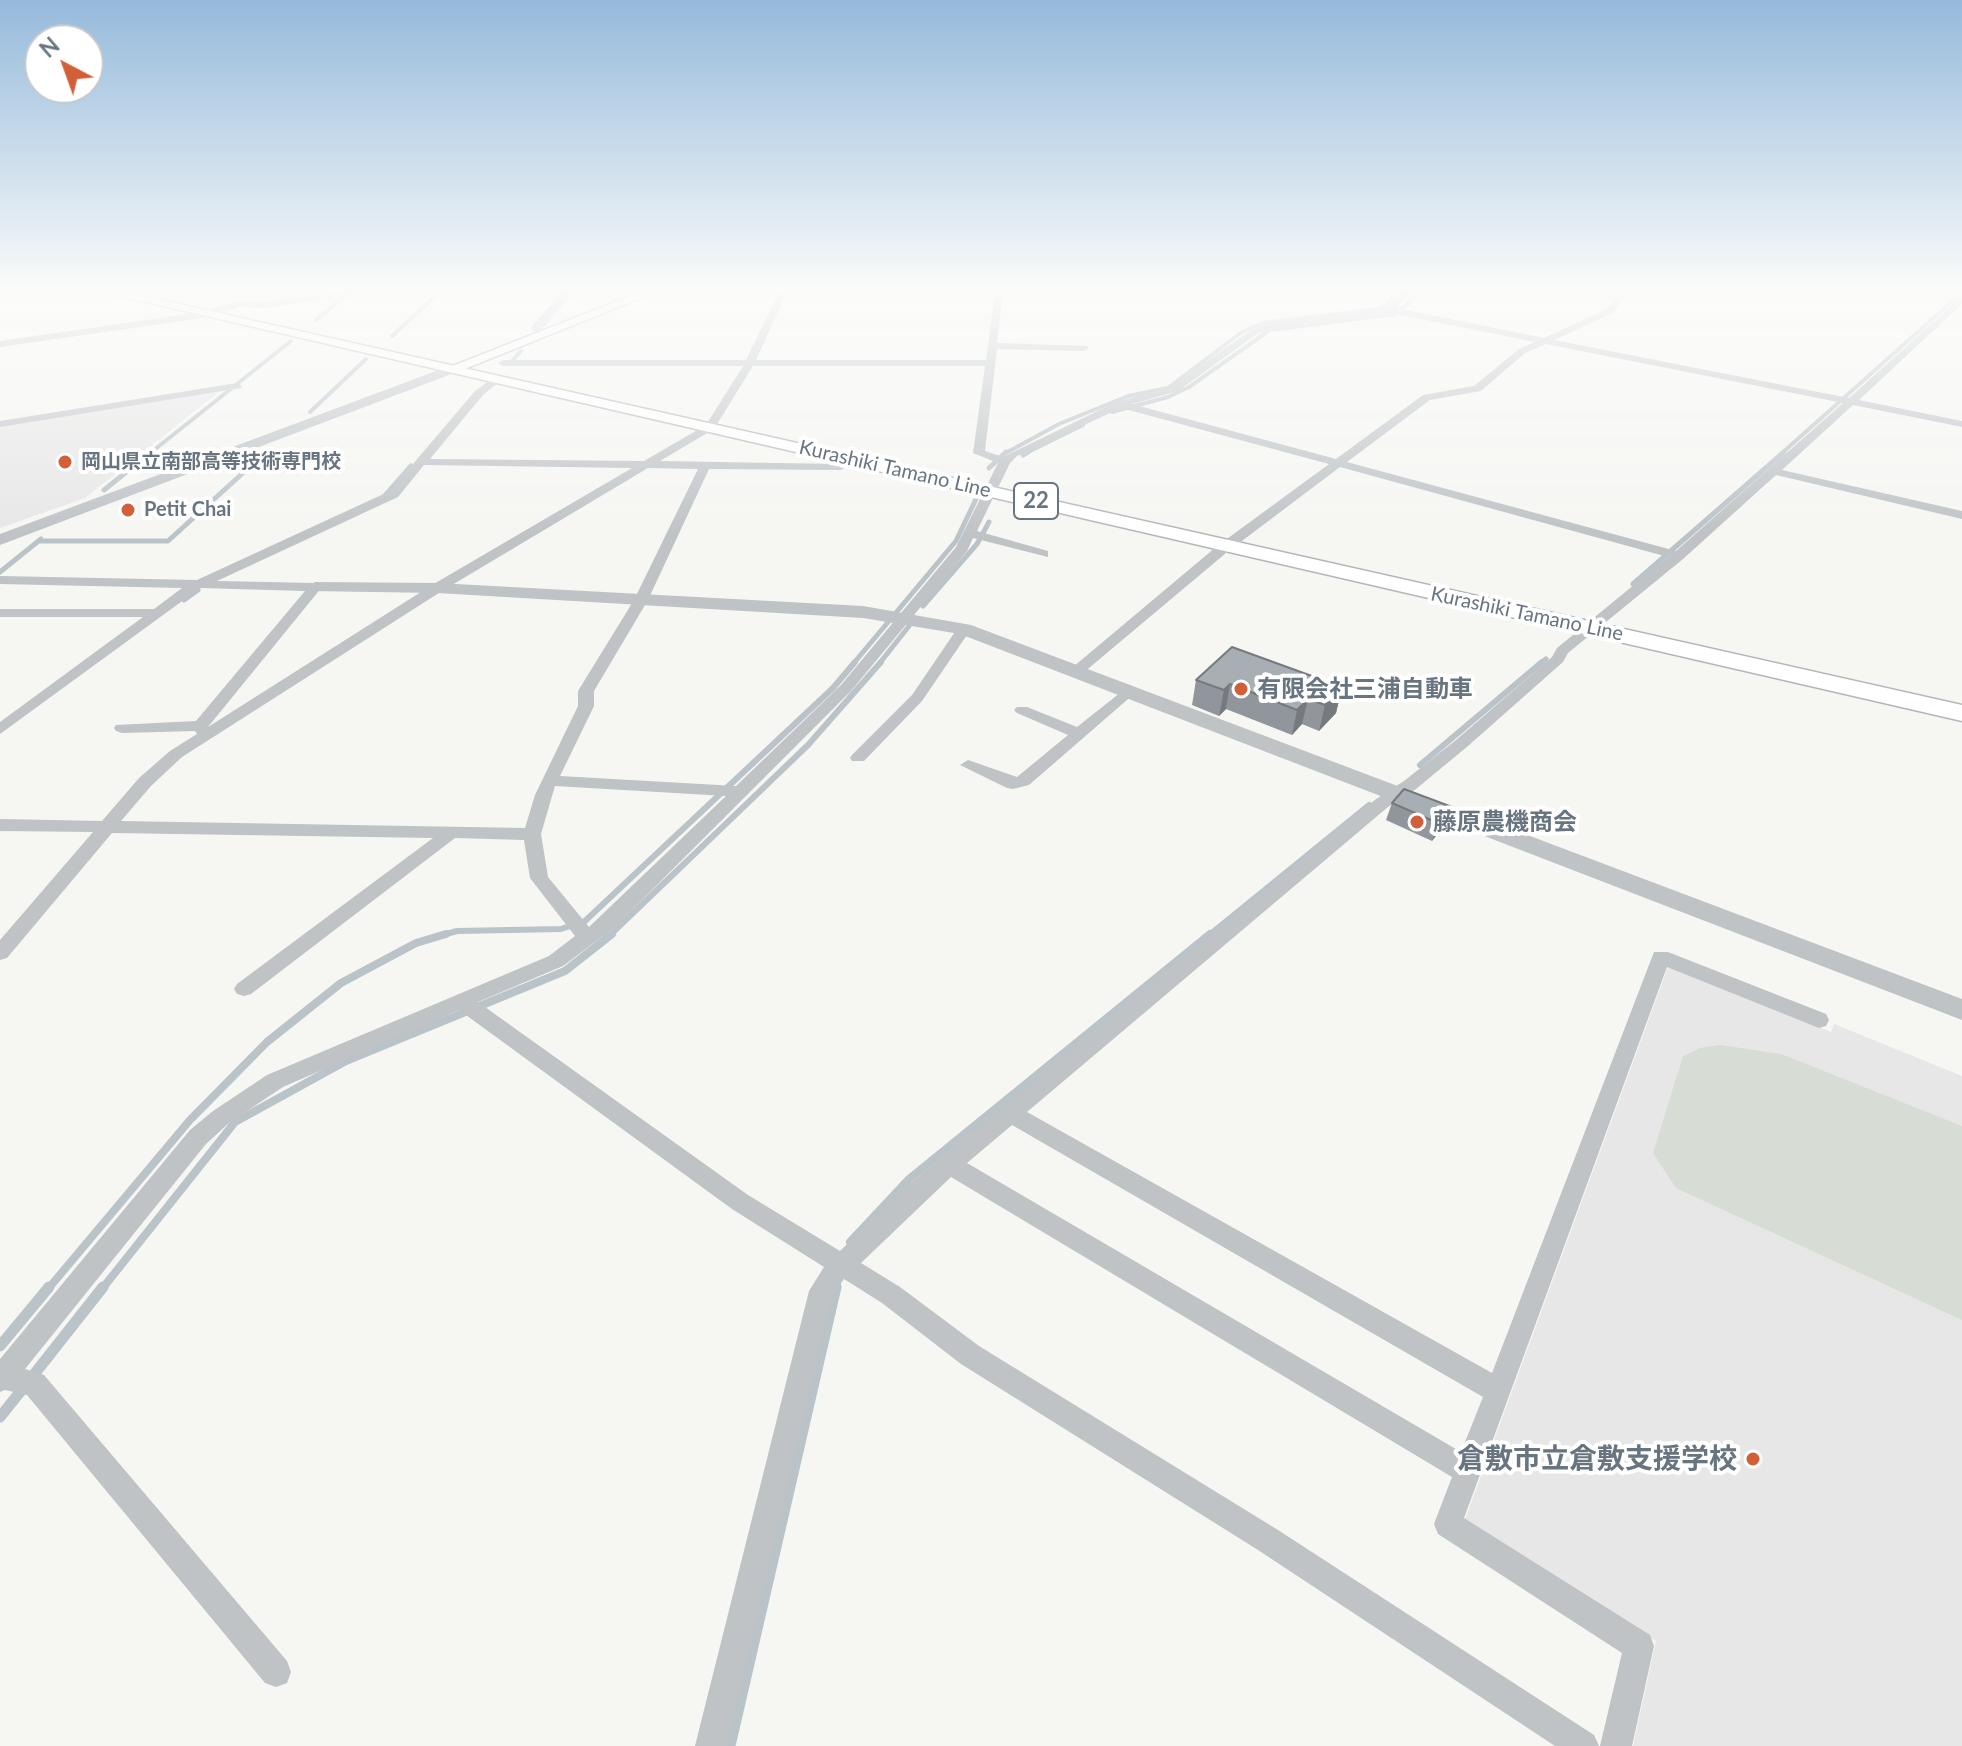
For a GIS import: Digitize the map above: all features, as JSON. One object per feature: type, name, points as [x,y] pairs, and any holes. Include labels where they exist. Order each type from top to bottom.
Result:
[{"type":"main road","name":"Kurashiki Tamano Line","points":[[499,373],[714,422],[996,469],[1236,540],[1597,622],[1962,713]]},
{"type":"main road","name":"Kurashiki Tamano Line","points":[[510,373],[714,422],[851,460],[996,469]]},
{"type":"main road","name":"Kurashiki Tamano Line","points":[[1597,622],[1962,694]]},
{"type":"street","points":[[0,540],[439,373]]},
{"type":"street","points":[[0,729],[153,613],[199,584],[382,501],[422,462],[421,459],[498,373]]},
{"type":"street","points":[[122,728],[203,730],[437,588],[648,466],[714,422],[743,373]]},
{"type":"street","points":[[990,373],[979,453],[996,469]]},
{"type":"street","points":[[276,1672],[14,1380],[198,1137],[221,1117],[306,1066],[466,1006],[556,961],[580,930],[846,688],[895,615],[979,536],[996,469],[1124,406],[1174,389],[1197,373]]},
{"type":"street","points":[[1078,670],[1236,540],[1427,397],[1477,389],[1495,373]]},
{"type":"street","points":[[1707,373],[1962,424]]},
{"type":"street","points":[[711,1746],[821,1291],[840,1266],[949,1164],[1382,803],[1399,793],[1472,734],[1672,554],[1773,471],[1877,373]]},
{"type":"street","points":[[0,424],[234,386]]},
{"type":"street","points":[[1124,406],[1672,554]]},
{"type":"street","points":[[422,462],[841,467],[851,460]]},
{"type":"street","points":[[580,930],[539,878],[532,834],[550,781],[586,706],[586,691],[641,600],[705,466]]},
{"type":"street","points":[[1773,471],[1962,515]]},
{"type":"street","points":[[979,536],[1043,554]]},
{"type":"street","points":[[0,580],[437,588],[895,615],[964,629],[1962,1010]]},
{"type":"street","points":[[0,953],[145,782],[203,730],[315,587]]},
{"type":"street","points":[[0,613],[153,613]]},
{"type":"street","points":[[858,758],[917,698],[964,629]]},
{"type":"street","points":[[968,765],[1013,784],[1023,781],[1130,690]]},
{"type":"street","points":[[1022,710],[1079,734]]},
{"type":"street","points":[[550,781],[730,791]]},
{"type":"street","points":[[0,825],[532,834]]},
{"type":"street","points":[[244,989],[451,833]]},
{"type":"street","points":[[1616,1746],[1639,1646],[1448,1524],[1661,957],[1819,1020]]},
{"type":"street","points":[[466,1006],[740,1202],[891,1295],[970,1355],[1268,1540],[1583,1746]]},
{"type":"street","points":[[1012,1114],[1496,1390]]},
{"type":"street","points":[[949,1164],[1466,1470]]},
{"type":"shaded area","name":"岡山県立南部高等技術専門校","points":[[224,388],[85,498],[0,528],[0,426]]},
{"type":"shaded area","points":[[1675,966],[1831,1032],[1834,1024],[1962,1076],[1962,1746],[1633,1746],[1656,1641],[1464,1522],[1668,967]]},
{"type":"shaded area","points":[[1720,1045],[1781,1054],[1962,1126],[1962,1320],[1676,1188],[1653,1153],[1683,1056],[1700,1048]]},
{"type":"building","points":[[1232,647],[1342,687],[1325,705],[1308,699],[1297,710],[1230,684],[1224,690],[1196,680]]},
{"type":"building","points":[[1404,789],[1452,807],[1438,823],[1392,803]]},
{"type":"waterway","points":[[149,454],[250,373]]},
{"type":"waterway","points":[[310,412],[351,373]]},
{"type":"waterway","points":[[1004,454],[1059,424],[1128,396],[1168,388],[1187,373]]},
{"type":"waterway","points":[[1112,412],[1168,397],[1208,373]]},
{"type":"waterway","points":[[1781,454],[1871,373]]},
{"type":"waterway","points":[[1028,452],[1083,425]]},
{"type":"waterway","points":[[264,454],[268,451]]},
{"type":"waterway","points":[[104,490],[151,452]]},
{"type":"waterway","points":[[39,541],[168,541],[266,452]]},
{"type":"waterway","points":[[989,468],[1006,452]]},
{"type":"waterway","points":[[1023,455],[1028,452]]},
{"type":"waterway","points":[[1024,454],[1028,452]]},
{"type":"waterway","points":[[1633,584],[1784,452]]},
{"type":"waterway","points":[[383,498],[411,466]]},
{"type":"waterway","points":[[853,664],[956,541],[976,499]]},
{"type":"waterway","points":[[923,606],[977,544],[989,522]]},
{"type":"waterway","points":[[0,572],[39,541]]},
{"type":"waterway","points":[[184,600],[198,590]]},
{"type":"waterway","points":[[879,664],[909,626]]},
{"type":"waterway","points":[[1540,664],[1546,659]]},
{"type":"waterway","points":[[444,935],[457,931],[561,929],[585,921],[833,688],[855,662]]},
{"type":"waterway","points":[[609,936],[808,745],[881,662]]},
{"type":"waterway","points":[[1420,765],[1542,662]]},
{"type":"waterway","points":[[1208,936],[1369,805]]},
{"type":"waterway","points":[[102,1289],[235,1122],[346,1061],[565,971],[612,934]]},
{"type":"waterway","points":[[850,1242],[909,1179],[1210,934]]},
{"type":"waterway","points":[[48,1289],[190,1120],[267,1042],[341,983],[416,943],[444,935]]},
{"type":"waterway","points":[[439,936],[444,935]]},
{"type":"waterway","points":[[836,1289],[837,1284]]},
{"type":"waterway","points":[[0,1346],[49,1287]]},
{"type":"waterway","points":[[32,1377],[103,1287]]},
{"type":"waterway","points":[[730,1746],[836,1287]]},
{"type":"waterway","points":[[0,1417],[24,1387]]},
{"type":"place","name":"岡山県立南部高等技術専門校","points":[[65,462]]},
{"type":"place","name":"Petit Chai","points":[[128,510]]},
{"type":"place","name":"有限会社三浦自動車","points":[[1241,689]]},
{"type":"place","name":"藤原農機商会","points":[[1417,822]]},
{"type":"place","name":"倉敷市立倉敷支援学校","points":[[1753,1459]]}]
